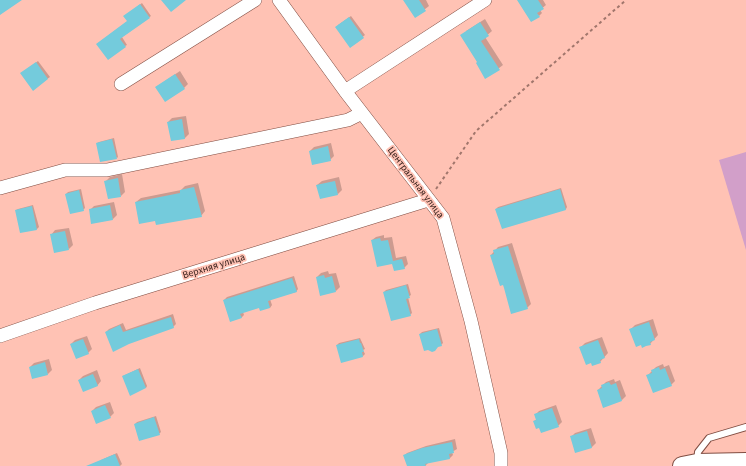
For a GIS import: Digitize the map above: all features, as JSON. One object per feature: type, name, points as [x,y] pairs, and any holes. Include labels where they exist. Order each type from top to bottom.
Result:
[{"type":"street","points":[[121,84],[255,0]]},
{"type":"street","name":"Центральная улица","points":[[279,0],[345,91],[443,218],[471,321],[501,453],[501,466]]},
{"type":"street","points":[[345,91],[485,0]]},
{"type":"street","points":[[0,188],[65,170],[114,169],[348,120],[362,113]]},
{"type":"street","name":"Верхняя улица","points":[[0,336],[95,303],[428,200]]},
{"type":"street","points":[[690,465],[746,462]]},
{"type":"lane","points":[[690,465],[709,438],[746,427]]},
{"type":"path","points":[[428,200],[476,131],[626,0]]},
{"type":"shaded area","points":[[746,152],[746,250],[719,160]]},
{"type":"building","points":[[0,0],[22,0],[0,15]]},
{"type":"building","points":[[161,0],[186,0],[171,12]]},
{"type":"building","points":[[403,0],[419,0],[426,11],[415,18]]},
{"type":"building","points":[[517,0],[538,0],[544,9],[537,13],[540,17],[531,22]]},
{"type":"building","points":[[140,4],[150,18],[120,39],[126,47],[108,60],[96,44],[127,21],[123,16]]},
{"type":"building","points":[[349,17],[364,38],[350,48],[335,27]]},
{"type":"building","points":[[480,22],[489,36],[481,41],[500,70],[485,79],[476,63],[477,62],[460,35]]},
{"type":"building","points":[[36,62],[48,79],[33,91],[20,73]]},
{"type":"building","points":[[175,74],[185,89],[165,102],[155,87]]},
{"type":"building","points":[[182,119],[185,139],[171,141],[167,122]]},
{"type":"building","points":[[112,139],[117,159],[100,162],[96,143]]},
{"type":"building","points":[[328,146],[331,161],[312,165],[309,151]]},
{"type":"building","points":[[118,178],[121,197],[108,199],[104,181]]},
{"type":"building","points":[[335,181],[338,195],[320,199],[316,185]]},
{"type":"building","points":[[194,187],[202,217],[156,225],[155,221],[139,224],[135,202],[180,193],[180,190]]},
{"type":"building","points":[[560,189],[566,210],[502,229],[495,209]]},
{"type":"building","points":[[79,190],[84,211],[70,214],[65,194]]},
{"type":"building","points":[[110,205],[113,220],[91,224],[89,209]]},
{"type":"building","points":[[32,206],[37,230],[20,233],[15,210]]},
{"type":"building","points":[[65,231],[69,250],[54,253],[50,234]]},
{"type":"building","points":[[380,238],[381,241],[388,240],[393,261],[402,259],[405,269],[394,271],[392,264],[377,267],[371,240]]},
{"type":"building","points":[[508,246],[528,309],[511,314],[503,285],[500,286],[490,255],[494,254],[493,250]]},
{"type":"building","points":[[324,275],[325,278],[332,276],[336,292],[320,296],[316,277]]},
{"type":"building","points":[[292,278],[297,292],[268,301],[270,308],[260,311],[259,308],[240,314],[242,318],[230,322],[223,300]]},
{"type":"building","points":[[406,285],[410,298],[406,299],[411,316],[391,321],[383,292]]},
{"type":"building","points":[[171,317],[174,328],[129,344],[113,352],[105,332],[120,325],[123,332]]},
{"type":"building","points":[[649,322],[655,340],[650,342],[651,345],[642,348],[641,345],[636,347],[629,329]]},
{"type":"building","points":[[437,329],[442,346],[438,347],[432,352],[428,350],[424,351],[419,334]]},
{"type":"building","points":[[83,339],[89,354],[76,359],[70,344]]},
{"type":"building","points":[[359,339],[364,352],[362,352],[363,357],[341,363],[336,345]]},
{"type":"building","points":[[598,340],[605,358],[600,360],[601,363],[592,366],[591,363],[586,365],[579,347]]},
{"type":"building","points":[[45,362],[48,375],[32,379],[29,367]]},
{"type":"building","points":[[659,367],[660,370],[665,368],[672,386],[653,393],[646,375],[652,373],[651,370]]},
{"type":"building","points":[[138,369],[146,388],[130,396],[122,376]]},
{"type":"building","points":[[93,374],[98,386],[83,392],[78,380]]},
{"type":"building","points":[[609,382],[611,385],[616,383],[622,401],[603,408],[597,390],[602,388],[601,385]]},
{"type":"building","points":[[105,405],[111,418],[96,424],[91,411]]},
{"type":"building","points":[[552,408],[559,427],[541,433],[539,428],[536,429],[533,421],[536,420],[534,414]]},
{"type":"building","points":[[154,417],[160,435],[139,441],[134,424]]},
{"type":"building","points":[[587,431],[592,448],[575,453],[570,436]]},
{"type":"building","points":[[452,442],[454,453],[449,454],[450,459],[425,464],[426,466],[407,466],[403,455],[422,448]]},
{"type":"building","points":[[115,454],[120,466],[86,466]]}]
